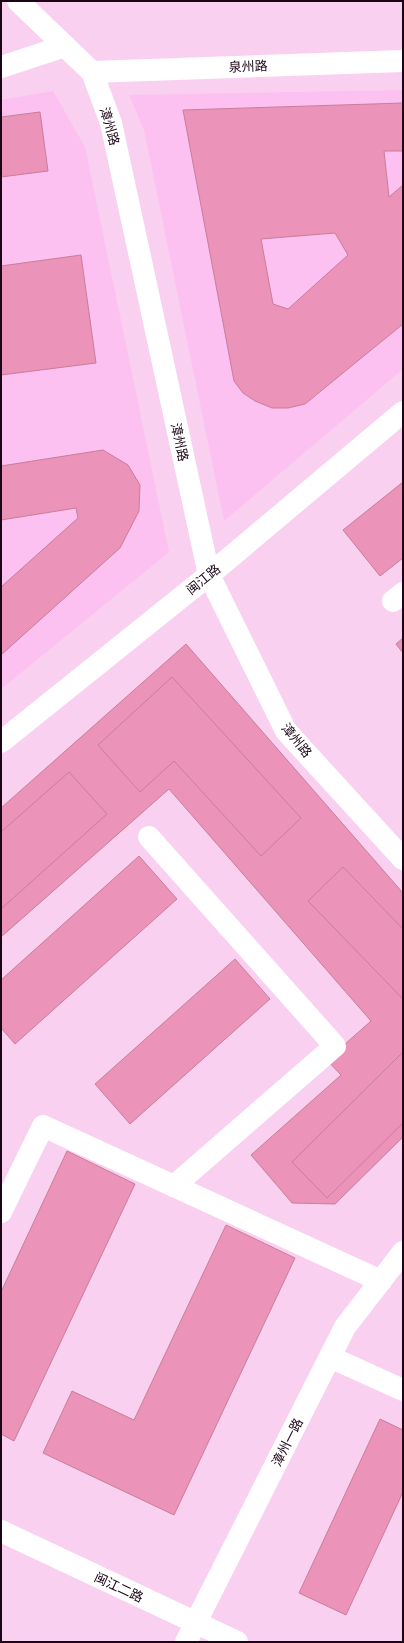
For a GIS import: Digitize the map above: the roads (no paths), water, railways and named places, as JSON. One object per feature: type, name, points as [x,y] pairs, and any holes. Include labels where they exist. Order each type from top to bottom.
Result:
[{"type":"street","name":"漳州路","points":[[18,1],[92,72],[111,123],[209,575],[286,731],[403,859]]},
{"type":"street","points":[[1,67],[65,46]]},
{"type":"street","name":"泉州路","points":[[92,72],[403,60]]},
{"type":"street","name":"闽江路","points":[[1,742],[209,575],[403,412]]},
{"type":"street","points":[[149,837],[335,1046],[174,1186]]},
{"type":"street","points":[[1,1212],[43,1126],[381,1281]]},
{"type":"street","name":"漳州一路","points":[[186,1642],[346,1327],[403,1252]]},
{"type":"street","points":[[330,1357],[403,1390]]},
{"type":"street","name":"闽江二路","points":[[1,1531],[237,1642]]}]
